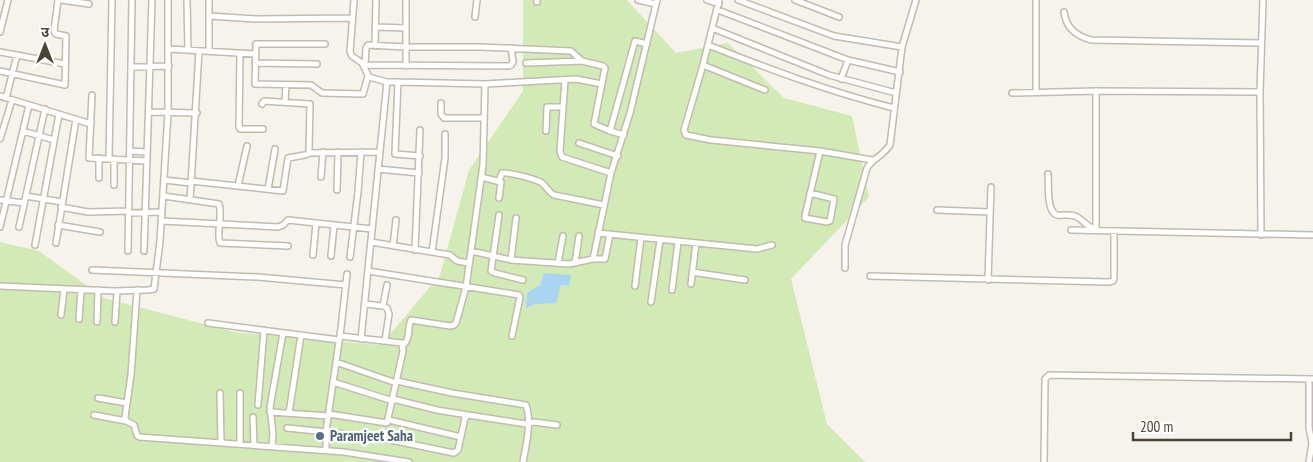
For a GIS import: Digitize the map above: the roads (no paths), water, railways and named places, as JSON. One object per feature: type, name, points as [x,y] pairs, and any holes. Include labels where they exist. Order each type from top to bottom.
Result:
[{"type":"street","points":[[0,29],[8,0]]},
{"type":"street","points":[[0,71],[64,86],[66,83],[66,36],[56,34],[54,31],[59,0],[89,4]]},
{"type":"street","points":[[112,0],[111,159],[114,185]]},
{"type":"street","points":[[128,251],[132,0]]},
{"type":"street","points":[[144,251],[152,0]]},
{"type":"street","points":[[0,286],[81,290],[148,290],[154,288],[164,196],[169,66],[168,0]]},
{"type":"street","points":[[187,0],[188,50]]},
{"type":"street","points":[[209,0],[209,51]]},
{"type":"street","points":[[354,0],[350,54],[364,65],[509,66],[513,62],[511,48]]},
{"type":"street","points":[[375,46],[376,0]]},
{"type":"street","points":[[406,0],[406,66]]},
{"type":"street","points":[[475,17],[477,0]]},
{"type":"street","points":[[593,259],[612,173],[648,44],[656,2],[641,0]]},
{"type":"street","points":[[707,0],[848,60],[900,72]]},
{"type":"street","points":[[738,0],[834,36],[902,47]]},
{"type":"street","points":[[796,0],[839,17]]},
{"type":"street","points":[[845,268],[845,245],[867,168],[872,160],[885,153],[890,145],[902,47],[916,0]]},
{"type":"street","points":[[1036,0],[1036,92]]},
{"type":"street","points":[[1261,235],[1260,92],[1263,0]]},
{"type":"street","points":[[719,5],[684,130],[686,135],[710,140],[820,151],[872,160]]},
{"type":"street","points":[[1064,12],[1069,28],[1090,40],[1262,42]]},
{"type":"street","points":[[209,16],[256,19],[352,18]]},
{"type":"street","points":[[375,27],[406,28]]},
{"type":"street","points":[[712,28],[841,79],[896,93]]},
{"type":"street","points":[[610,131],[635,41],[648,44]]},
{"type":"street","points":[[325,44],[258,43],[255,54],[255,84],[311,86],[321,92],[363,94],[368,76],[364,65],[366,46],[569,50],[583,61]]},
{"type":"street","points":[[708,46],[846,96],[894,108]]},
{"type":"street","points":[[169,49],[255,54]]},
{"type":"street","points":[[190,200],[199,51]]},
{"type":"street","points":[[0,52],[65,64]]},
{"type":"street","points":[[240,53],[239,128],[263,129]]},
{"type":"street","points":[[17,55],[13,74],[3,97],[91,124]]},
{"type":"street","points":[[841,79],[848,60]]},
{"type":"street","points":[[526,63],[583,61],[604,67],[594,124],[599,128],[624,135]]},
{"type":"street","points":[[256,63],[317,64]]},
{"type":"street","points":[[703,65],[765,90]]},
{"type":"street","points":[[131,67],[169,66]]},
{"type":"street","points":[[368,76],[387,82],[486,84],[525,83],[536,80],[580,80],[602,84]]},
{"type":"street","points":[[565,80],[560,151],[562,157],[612,173]]},
{"type":"street","points":[[361,339],[387,82]]},
{"type":"street","points":[[398,82],[395,154],[420,156]]},
{"type":"street","points":[[389,420],[403,345],[407,341],[412,320],[450,326],[456,325],[466,287],[481,177],[486,84]]},
{"type":"street","points":[[286,86],[286,102]]},
{"type":"street","points":[[1096,91],[1096,229]]},
{"type":"street","points":[[1012,93],[1096,91],[1260,92]]},
{"type":"street","points":[[92,95],[89,158],[147,161]]},
{"type":"street","points":[[0,139],[12,100]]},
{"type":"street","points":[[262,104],[264,100],[310,104],[310,153]]},
{"type":"street","points":[[441,103],[441,114],[444,118],[484,118]]},
{"type":"street","points":[[0,227],[3,201],[29,105]]},
{"type":"street","points":[[546,131],[547,108],[563,107]]},
{"type":"street","points":[[19,227],[45,110]]},
{"type":"street","points":[[149,112],[196,114]]},
{"type":"street","points":[[35,245],[59,114]]},
{"type":"street","points":[[56,244],[76,119]]},
{"type":"street","points":[[415,250],[420,130]]},
{"type":"street","points":[[23,131],[54,140]]},
{"type":"street","points":[[432,252],[444,158],[445,134]]},
{"type":"street","points":[[579,143],[618,156]]},
{"type":"street","points":[[238,186],[247,146]]},
{"type":"street","points":[[268,190],[275,149]]},
{"type":"street","points":[[130,151],[148,152]]},
{"type":"street","points":[[810,193],[834,199],[830,221],[805,218],[810,193],[820,151]]},
{"type":"street","points":[[164,180],[284,190],[288,158],[323,152],[379,152]]},
{"type":"street","points":[[322,177],[323,152]]},
{"type":"street","points":[[337,190],[338,152]]},
{"type":"street","points":[[350,257],[361,152]]},
{"type":"street","points":[[99,158],[99,178]]},
{"type":"street","points":[[378,170],[419,173]]},
{"type":"street","points":[[499,198],[502,183],[500,181],[501,174],[510,173],[542,183],[554,195],[604,205]]},
{"type":"street","points":[[1048,174],[1050,206],[1053,212],[1059,215],[1075,216],[1096,229]]},
{"type":"street","points":[[481,177],[500,181]]},
{"type":"street","points":[[988,280],[991,188]]},
{"type":"street","points":[[26,196],[88,212],[162,212]]},
{"type":"street","points":[[164,196],[220,204],[218,240],[220,243],[288,246]]},
{"type":"street","points":[[3,201],[24,203]]},
{"type":"street","points":[[937,210],[990,212]]},
{"type":"street","points":[[500,215],[492,256],[492,272],[523,280]]},
{"type":"street","points":[[511,260],[516,218]]},
{"type":"street","points":[[162,220],[278,227],[288,220],[372,229]]},
{"type":"street","points":[[394,246],[396,220]]},
{"type":"street","points":[[313,255],[316,223]]},
{"type":"street","points":[[58,225],[100,232]]},
{"type":"street","points":[[331,256],[334,225]]},
{"type":"street","points":[[1071,230],[1096,229],[1114,231],[1313,235]]},
{"type":"street","points":[[870,276],[1112,282],[1114,278],[1114,231]]},
{"type":"street","points":[[598,233],[696,244],[757,248],[772,245]]},
{"type":"street","points":[[471,251],[511,260],[575,263],[593,259],[605,259],[610,234]]},
{"type":"street","points":[[558,263],[563,236]]},
{"type":"street","points":[[575,263],[580,236]]},
{"type":"street","points":[[635,286],[641,238]]},
{"type":"street","points":[[651,302],[660,240]]},
{"type":"street","points":[[371,242],[450,255],[457,261],[469,263]]},
{"type":"street","points":[[672,290],[678,242]]},
{"type":"street","points":[[691,284],[696,244]]},
{"type":"street","points":[[92,270],[258,277],[346,284]]},
{"type":"street","points":[[368,271],[520,296],[512,336]]},
{"type":"street","points":[[692,272],[746,280]]},
{"type":"street","points":[[326,450],[326,432],[340,338],[346,274]]},
{"type":"street","points":[[383,306],[387,285]]},
{"type":"street","points":[[62,315],[64,289]]},
{"type":"street","points":[[78,320],[81,290]]},
{"type":"street","points":[[97,322],[98,290]]},
{"type":"street","points":[[115,322],[117,290]]},
{"type":"street","points":[[126,421],[137,290]]},
{"type":"street","points":[[365,304],[387,308],[385,341]]},
{"type":"street","points":[[208,323],[302,335],[385,341],[403,345]]},
{"type":"street","points":[[258,405],[264,330]]},
{"type":"street","points":[[272,447],[273,433],[270,412],[283,333]]},
{"type":"street","points":[[289,413],[302,335]]},
{"type":"street","points":[[336,362],[397,382],[526,405],[528,424],[523,462]]},
{"type":"street","points":[[1044,462],[1045,379],[1048,375],[1311,379],[1309,428],[1312,444],[1309,462]]},
{"type":"street","points":[[333,382],[393,400],[437,410],[528,424],[534,422],[557,425]]},
{"type":"street","points":[[220,393],[221,443]]},
{"type":"street","points":[[240,393],[240,444]]},
{"type":"street","points":[[98,398],[127,403]]},
{"type":"street","points":[[270,412],[329,415],[386,423],[389,420],[461,437]]},
{"type":"street","points":[[94,415],[126,421],[134,425],[137,435],[144,438],[326,450],[408,462]]},
{"type":"street","points":[[287,428],[376,437],[454,453],[458,450],[465,418],[468,415]]},
{"type":"street","points":[[253,416],[254,445]]},
{"type":"water","points":[[544,273],[571,275],[569,286],[561,285],[556,303],[536,304],[526,308],[527,293],[540,285]]},
{"type":"place","name":"Paramjeet Saha","points":[[320,436]]}]
